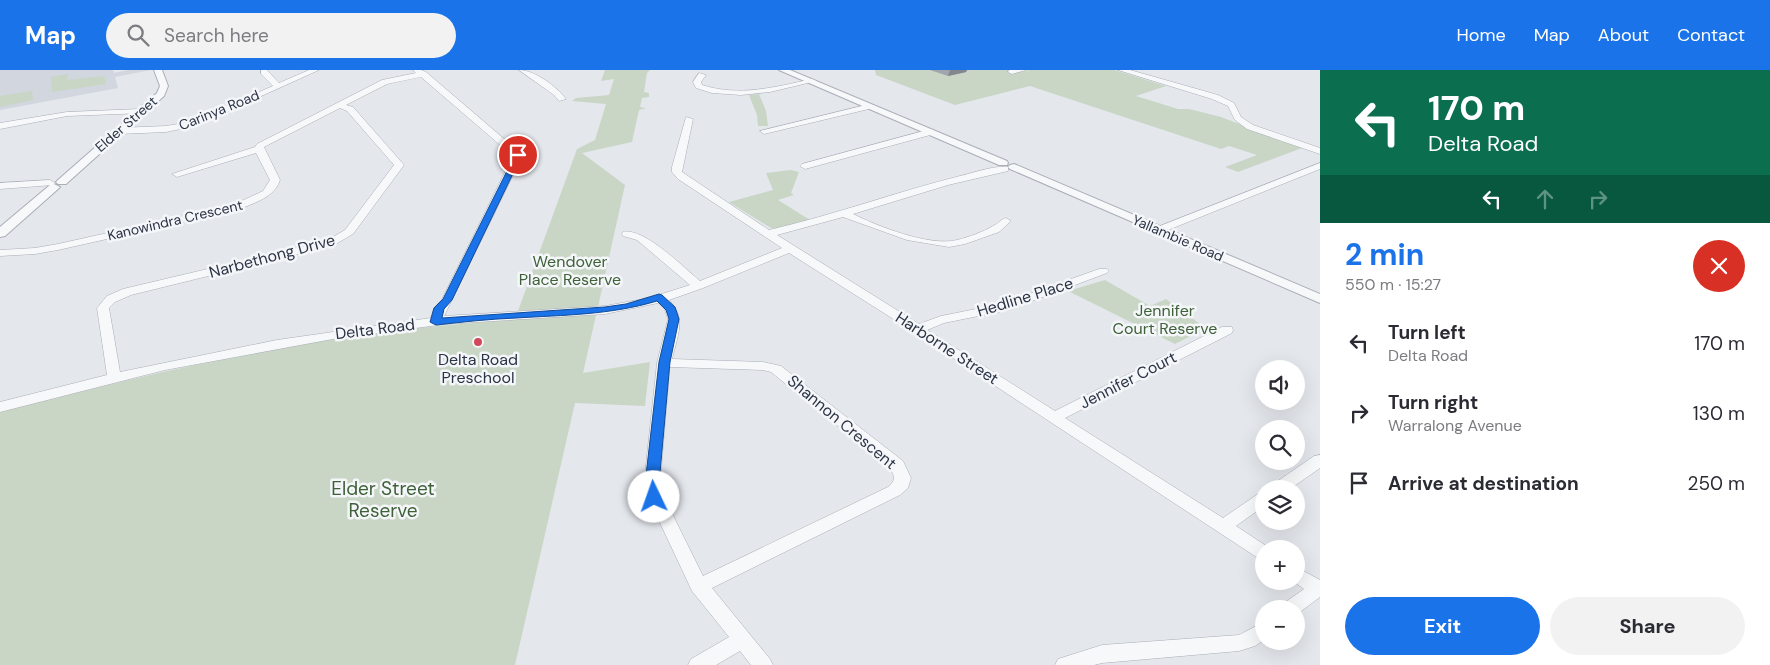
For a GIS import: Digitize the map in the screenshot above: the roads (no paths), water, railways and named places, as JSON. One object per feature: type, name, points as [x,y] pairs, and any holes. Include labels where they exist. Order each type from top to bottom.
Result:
[{"type":"street","name":"Elder Street","points":[[0,233],[40,199],[52,184],[72,171],[164,90],[164,84],[158,70]]},
{"type":"street","name":"Carinya Road","points":[[118,131],[166,129],[186,126],[315,70]]},
{"type":"street","points":[[523,70],[557,92],[562,99]]},
{"type":"street","name":"Yallambie Road","points":[[783,70],[835,91],[850,100],[870,106],[978,152],[1004,166],[1320,299]]},
{"type":"street","points":[[1012,72],[1022,70]]},
{"type":"street","points":[[1122,70],[1215,97],[1231,105],[1236,116],[1250,127],[1320,151]]},
{"type":"street","points":[[264,72],[278,87]]},
{"type":"street","points":[[177,174],[259,149],[263,144],[388,81],[420,72],[518,155],[447,300],[446,311],[442,321]]},
{"type":"street","points":[[702,75],[697,82],[699,86],[728,92],[760,92],[812,81]]},
{"type":"street","name":"Narbethong Drive","points":[[114,378],[102,308],[111,299],[127,292],[330,243],[349,232],[399,165],[350,109],[339,105]]},
{"type":"street","points":[[764,131],[870,106]]},
{"type":"street","points":[[0,126],[67,114],[141,111]]},
{"type":"street","name":"Harborne Street","points":[[690,119],[677,167],[678,175],[794,252],[1055,417],[1255,547]]},
{"type":"street","points":[[805,166],[931,132]]},
{"type":"street","name":"Kanowindra Crescent","points":[[0,253],[35,251],[58,247],[244,205],[266,193],[274,184],[275,180],[259,149]]},
{"type":"street","points":[[771,236],[1004,166]]},
{"type":"street","points":[[1159,230],[1320,166]]},
{"type":"street","points":[[0,186],[52,184]]},
{"type":"street","points":[[844,214],[862,222],[939,244],[958,243],[1004,225],[1006,221]]},
{"type":"street","points":[[627,234],[640,238],[698,285]]},
{"type":"street","name":"Delta Road","points":[[0,407],[211,356],[310,338],[442,321],[605,310],[627,306],[698,285],[750,265],[794,252]]},
{"type":"street","name":"Hedline Place","points":[[917,329],[941,320],[1004,307],[1103,271]]},
{"type":"street","points":[[659,297],[674,314],[664,362],[652,484],[658,506],[699,586],[762,665]]},
{"type":"street","name":"Jennifer Court","points":[[1055,417],[1228,330]]},
{"type":"street","name":"Shannon Crescent","points":[[664,362],[763,366],[776,369],[897,465],[904,478],[902,484],[894,491],[699,586]]},
{"type":"street","points":[[1291,480],[1320,460]]},
{"type":"street","points":[[1222,526],[1255,504]]},
{"type":"street","points":[[1304,600],[1319,589],[1305,580]]},
{"type":"street","points":[[1065,665],[1102,654],[1239,643],[1255,636]]},
{"type":"street","points":[[698,665],[741,640]]},
{"type":"place","name":"Delta Road Preschool","points":[[478,342]]},
{"type":"park label","name":"Wendover Place Reserve","points":[[570,270]]},
{"type":"park label","name":"Jennifer Court Reserve","points":[[1165,319]]},
{"type":"park label","name":"Elder Street Reserve","points":[[383,499]]}]
